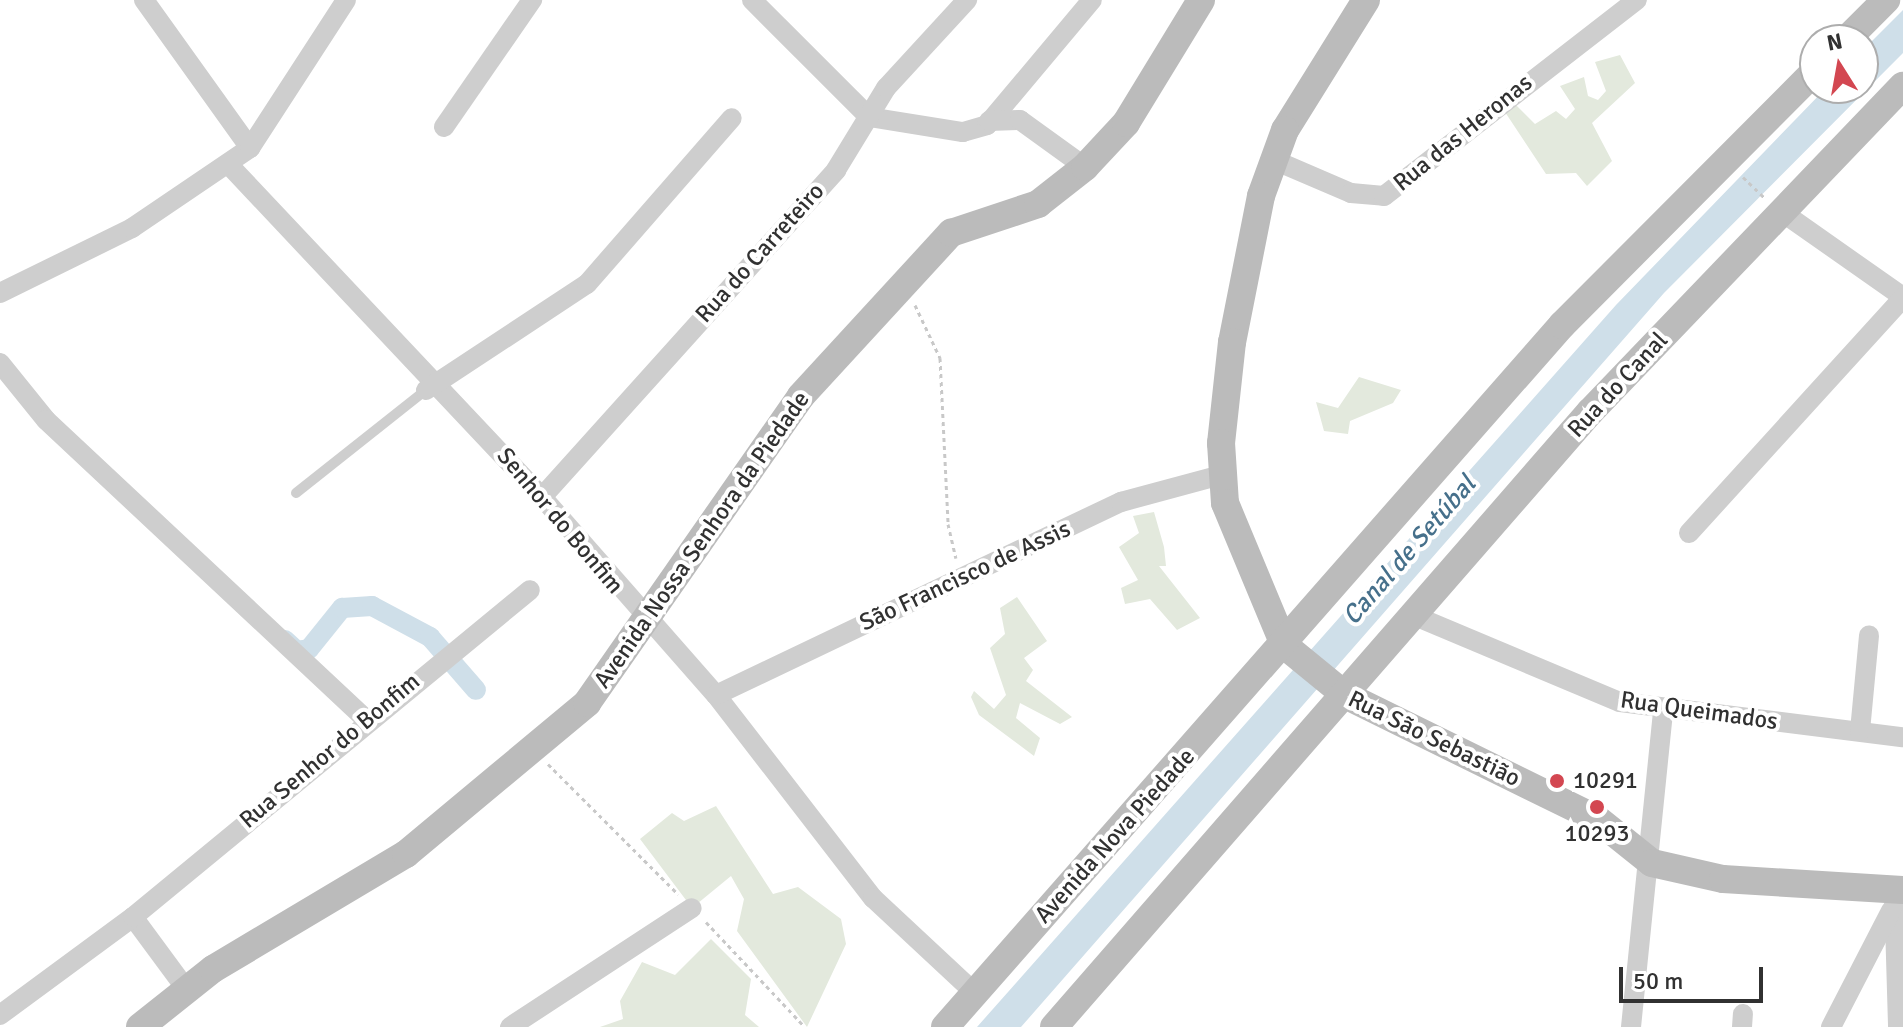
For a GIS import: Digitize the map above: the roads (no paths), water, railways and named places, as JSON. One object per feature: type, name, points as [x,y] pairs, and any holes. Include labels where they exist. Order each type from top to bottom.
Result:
[{"type":"street","points":[[0,293],[106,243],[229,165],[250,148],[346,0]]},
{"type":"street","points":[[444,127],[532,0]]},
{"type":"street","points":[[752,0],[869,117],[963,132],[989,121],[1020,120],[1085,167]]},
{"type":"street","name":"Rua do Carreteiro","points":[[542,497],[836,170],[890,82],[967,0]]},
{"type":"street","points":[[989,121],[1092,0]]},
{"type":"street","name":"Avenida Nossa Senhora da Piedade","points":[[140,1027],[186,989],[406,854],[587,703],[646,623],[801,396],[903,280],[951,233],[1038,204],[1085,167],[1126,123],[1201,0]]},
{"type":"street","points":[[1366,0],[1306,91],[1274,160],[1232,342],[1221,475],[1241,549],[1290,652],[1562,325],[1799,87]]},
{"type":"street","name":"Rua das Heronas","points":[[1274,160],[1351,193],[1384,196],[1637,0]]},
{"type":"street","points":[[1862,24],[1886,0]]},
{"type":"street","points":[[150,2],[250,148]]},
{"type":"street","name":"Rua do Canal","points":[[1336,689],[1415,616],[1773,204],[1903,86]]},
{"type":"street","points":[[432,385],[587,284],[732,118]]},
{"type":"street","name":"Senhor do Bonfim","points":[[229,165],[432,385],[542,497],[646,623],[716,695],[873,898],[975,993]]},
{"type":"street","points":[[1689,533],[1903,297],[1773,204]]},
{"type":"street","points":[[0,363],[46,420],[365,719]]},
{"type":"street","name":"São Francisco de Assis","points":[[716,695],[1121,502],[1221,475]]},
{"type":"street","name":"Rua Senhor do Bonfim","points":[[0,1015],[133,917],[365,719],[530,590]]},
{"type":"street","name":"Rua Queimados","points":[[1415,616],[1560,682],[1663,711],[1903,737]]},
{"type":"street","points":[[1860,731],[1869,635]]},
{"type":"street","name":"Rua São Sebastião","points":[[1290,652],[1336,689],[1597,819],[1652,863],[1723,879],[1897,896]]},
{"type":"street","name":"Avenida Nova Piedade","points":[[945,1027],[1290,652]]},
{"type":"street","points":[[1054,1027],[1336,689]]},
{"type":"street","points":[[1631,1027],[1652,863],[1663,711]]},
{"type":"street","points":[[1831,1027],[1897,896]]},
{"type":"street","points":[[1897,896],[1898,1027]]},
{"type":"street","points":[[510,1027],[692,908]]},
{"type":"street","points":[[133,917],[186,989]]},
{"type":"lane","points":[[296,493],[432,385]]},
{"type":"water","points":[[1903,10],[1903,53],[1879,77],[1879,34]]},
{"type":"water","name":"Canal de Setúbal","points":[[1811,104],[1852,104],[1664,293],[1021,1027],[977,1027],[1616,305]]},
{"type":"waterway","points":[[285,640],[297,651],[309,649],[342,608],[372,606],[430,637],[476,690]]},
{"type":"place","name":"10291","points":[[1557,781]]},
{"type":"place","name":"10293","points":[[1597,807]]}]
